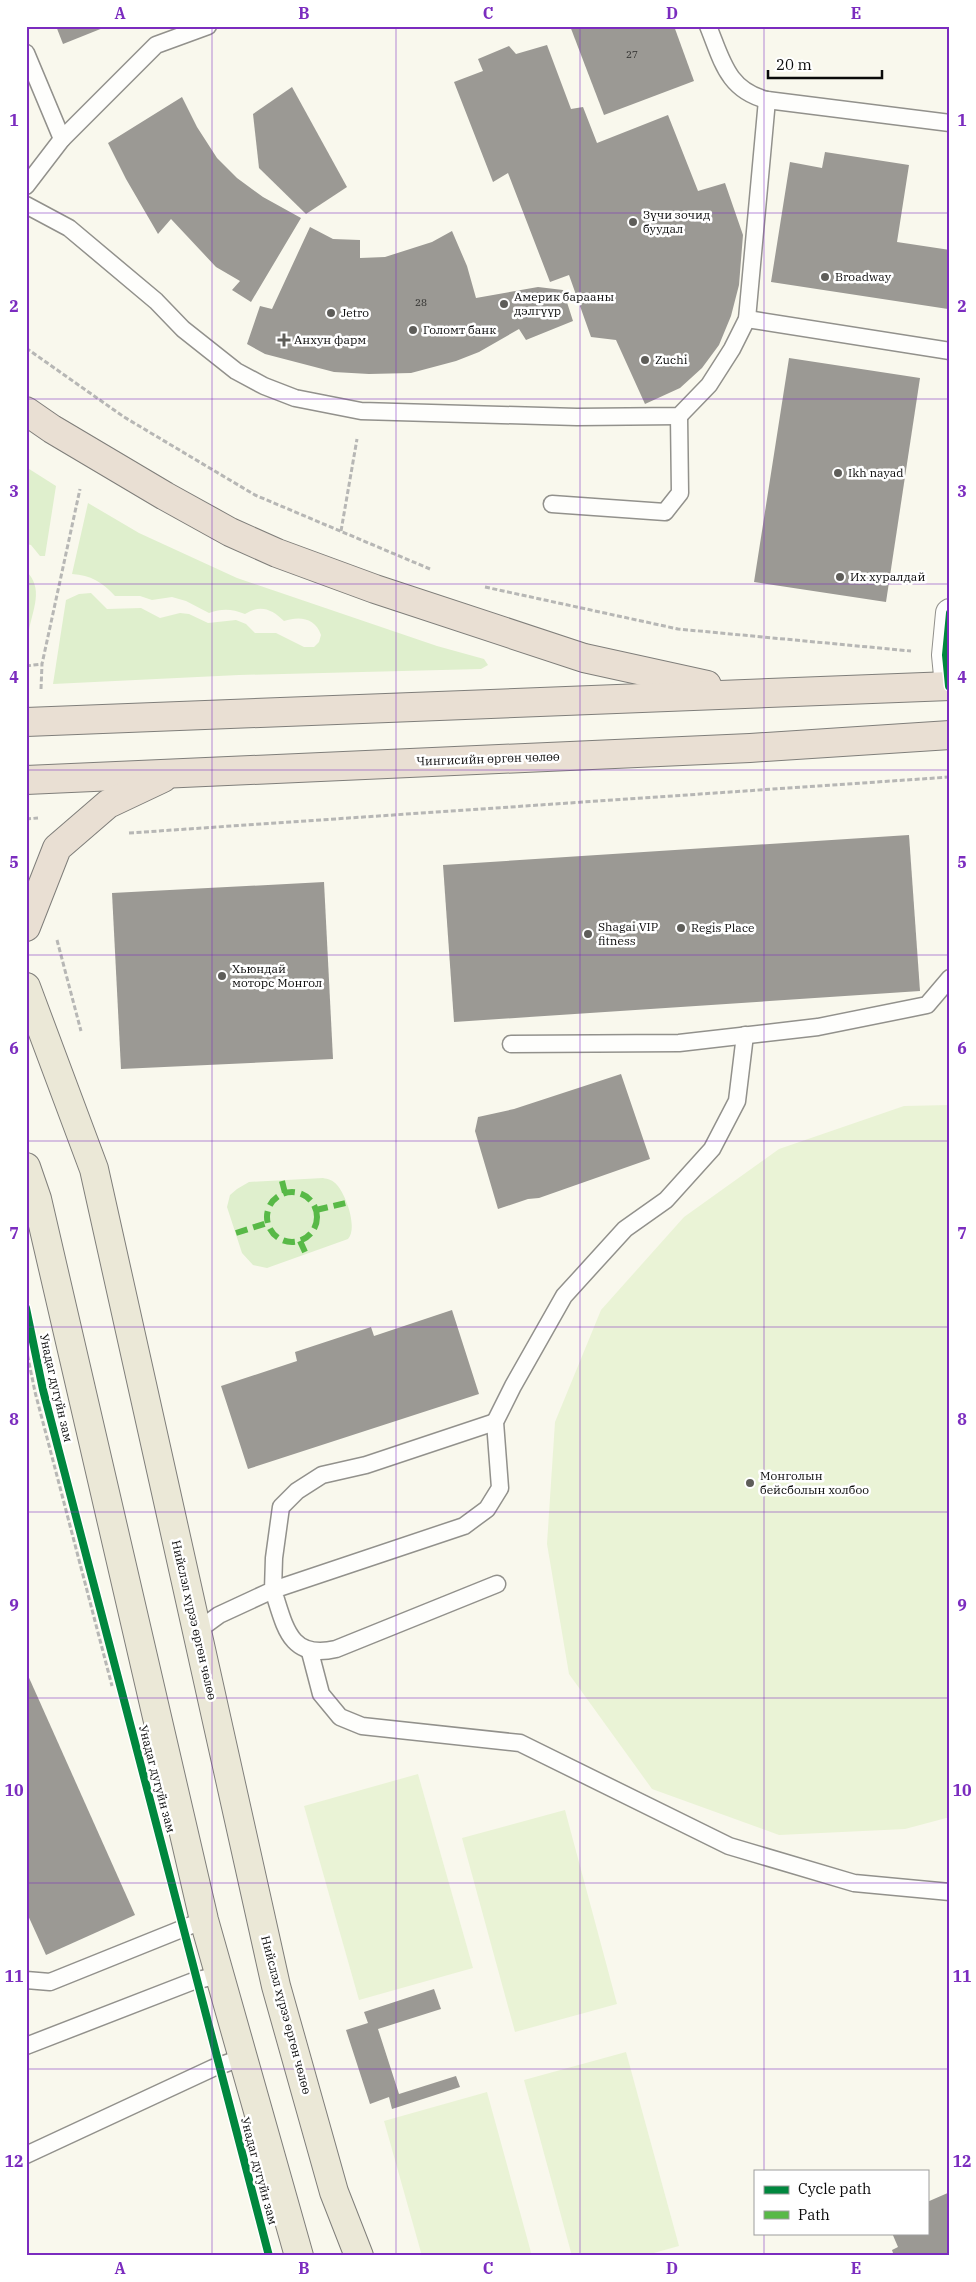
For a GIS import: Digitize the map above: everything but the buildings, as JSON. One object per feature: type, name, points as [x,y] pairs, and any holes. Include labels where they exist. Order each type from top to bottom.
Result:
[{"type":"highway","points":[[26,411],[165,496],[230,532],[277,553],[375,590],[584,658],[745,693]]},
{"type":"highway","points":[[26,722],[949,686]]},
{"type":"highway","name":"Чингисийн өргөн чөлөө","points":[[26,780],[740,748],[950,735]]},
{"type":"highway","points":[[26,927],[57,848],[108,804],[176,772]]},
{"type":"main road","name":"Нийслэл хүрээ өргөн чөлөө","points":[[26,986],[94,1169],[276,1986],[334,2192],[359,2256]]},
{"type":"main road","points":[[26,1167],[40,1208],[204,1920],[299,2256]]},
{"type":"street","points":[[949,686],[946,655],[950,612]]},
{"type":"lane","points":[[26,186],[62,139],[156,44],[208,26]]},
{"type":"lane","points":[[708,26],[726,72],[732,81],[748,94],[767,100],[950,123]]},
{"type":"lane","points":[[26,53],[62,139]]},
{"type":"lane","points":[[552,504],[665,512],[680,492],[679,416],[709,385],[732,349],[747,319],[767,100]]},
{"type":"lane","points":[[26,205],[69,228],[156,301],[183,329],[236,371],[264,386],[295,398],[361,411],[577,416],[679,416]]},
{"type":"lane","points":[[747,319],[950,351]]},
{"type":"lane","points":[[511,1044],[679,1043],[818,1027],[927,1005],[950,978]]},
{"type":"lane","points":[[197,1631],[219,1615],[273,1590],[464,1526],[487,1509],[500,1488],[495,1422],[513,1386],[564,1296],[625,1229],[666,1200],[712,1149],[737,1101],[745,1035]]},
{"type":"lane","points":[[495,1422],[366,1465],[322,1475],[297,1491],[281,1507],[274,1558],[273,1590],[284,1622],[294,1641],[310,1652],[321,1652],[336,1649],[497,1584]]},
{"type":"lane","points":[[310,1652],[321,1694],[340,1717],[362,1726],[520,1743],[729,1846],[854,1883],[950,1892]]},
{"type":"lane","points":[[26,1980],[50,1982],[204,1920]]},
{"type":"lane","points":[[26,2046],[191,1982],[218,1975]]},
{"type":"lane","points":[[26,2156],[213,2068],[244,2057]]},
{"type":"path","points":[[26,348],[124,417],[254,495],[432,570]]},
{"type":"path","points":[[342,531],[361,411]]},
{"type":"path","points":[[41,696],[42,664],[80,489]]},
{"type":"path","points":[[478,586],[678,629],[946,655]]},
{"type":"path","points":[[26,666],[42,664]]},
{"type":"path","points":[[121,834],[950,777]]},
{"type":"path","points":[[30,1346],[35,1392]]},
{"type":"green space","points":[[26,467],[56,486],[45,556],[40,556],[31,545],[26,544]]},
{"type":"green space","points":[[88,503],[139,533],[237,578],[437,646],[484,659],[488,665],[481,669],[239,675],[53,684],[66,600],[79,594],[91,593],[107,609],[141,608],[160,618],[180,613],[189,614],[208,623],[236,620],[246,624],[255,633],[276,633],[304,647],[314,647],[319,642],[321,635],[311,622],[301,619],[284,621],[275,613],[266,609],[256,609],[245,614],[227,610],[209,613],[186,601],[172,597],[152,600],[140,596],[115,596],[96,580],[72,574]]},
{"type":"green space","points":[[26,571],[35,584],[36,599],[29,630],[26,633]]},
{"type":"green space","name":"Монголын бейсболын холбоо","points":[[950,1105],[950,1817],[905,1829],[779,1835],[652,1789],[569,1674],[547,1544],[555,1422],[601,1310],[684,1217],[779,1149],[904,1106]]},
{"type":"green space","points":[[323,1178],[335,1183],[347,1204],[352,1227],[348,1239],[267,1268],[253,1265],[242,1253],[227,1207],[230,1195],[249,1182]]},
{"type":"green space","points":[[418,1774],[473,1968],[359,2000],[304,1806]]},
{"type":"green space","points":[[565,1810],[617,2004],[515,2032],[462,1838]]},
{"type":"green space","points":[[626,2052],[679,2246],[643,2256],[572,2256],[524,2080]]},
{"type":"green space","points":[[487,2092],[532,2256],[422,2256],[384,2121]]},
{"type":"marked path","points":[[282,1181],[285,1193]]},
{"type":"marked path","points":[[287,1192],[297,1192],[310,1199],[317,1212],[317,1217],[317,1222],[310,1235],[297,1242],[287,1242],[278,1238],[271,1231],[267,1222],[267,1212],[271,1203],[278,1196],[287,1192]]},
{"type":"marked path","points":[[316,1210],[346,1203]]},
{"type":"marked path","points":[[236,1233],[267,1223]]},
{"type":"marked path","points":[[300,1241],[306,1254]]},
{"type":"cycle path","points":[[949,686],[946,655],[950,613]]},
{"type":"cycle path","name":"Унадаг дугуйн зам","points":[[26,1308],[43,1390],[269,2256]]},
{"type":"place","name":"Зүчи зочид буудал","points":[[633,222]]},
{"type":"place","name":"Broadway","points":[[825,277]]},
{"type":"place","name":"Америк барааны дэлгүүр","points":[[504,304]]},
{"type":"place","name":"Jetro","points":[[331,313]]},
{"type":"place","name":"Голомт банк","points":[[413,330]]},
{"type":"place","name":"Анхун фарм","points":[[284,340]]},
{"type":"place","name":"Zuchi","points":[[645,360]]},
{"type":"place","name":"Ikh nayad","points":[[838,473]]},
{"type":"place","name":"Их хуралдай","points":[[840,577]]},
{"type":"place","name":"Regis Place","points":[[681,928]]},
{"type":"place","name":"Shagai VIP fitness","points":[[588,934]]},
{"type":"place","name":"Хьюндай моторс Монгол","points":[[222,976]]},
{"type":"place","name":"Монголын бейсболын холбоо","points":[[750,1483]]}]
